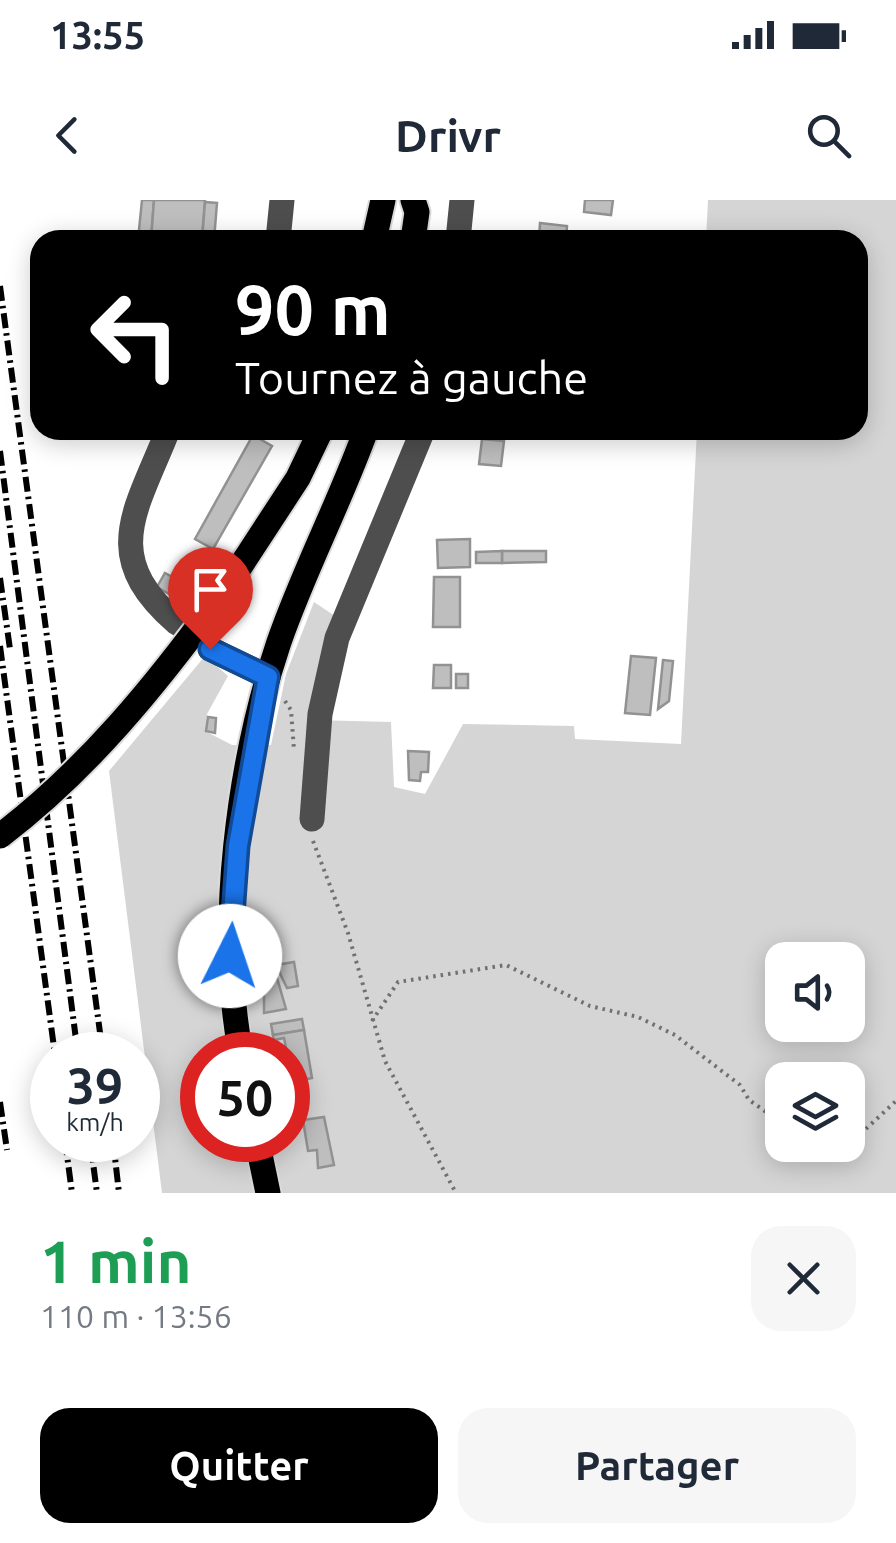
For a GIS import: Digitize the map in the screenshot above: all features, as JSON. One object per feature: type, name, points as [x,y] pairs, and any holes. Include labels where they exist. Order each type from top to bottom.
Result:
[{"type":"main road","points":[[376,230],[384,200]]},
{"type":"main road","points":[[413,200],[413,230]]},
{"type":"main road","points":[[0,836],[120,726],[221,596],[298,478],[316,440]]},
{"type":"main road","points":[[238,1032],[230,974],[234,895],[251,754],[268,677],[362,440]]},
{"type":"main road","points":[[262,1162],[268,1193]]},
{"type":"lane","points":[[279,230],[282,200]]},
{"type":"lane","points":[[459,230],[462,200]]},
{"type":"lane","points":[[164,440],[139,506],[129,542],[130,562],[152,602],[177,623]]},
{"type":"lane","points":[[312,819],[319,726],[337,638],[419,440]]},
{"type":"lane","points":[[210,649],[268,677]]},
{"type":"path","points":[[268,677],[291,710],[295,761]]},
{"type":"path","points":[[312,819],[312,838],[348,933],[372,1021],[401,1096],[429,1138],[456,1193]]},
{"type":"path","points":[[372,1021],[398,982],[506,964],[590,1006],[638,1017],[676,1034],[740,1085],[749,1100],[765,1111]]},
{"type":"path","points":[[865,1130],[896,1101]]},
{"type":"shaded area","points":[[708,200],[896,200],[896,1193],[162,1193],[158,1162],[160,1032],[142,1032],[109,771],[205,656],[228,676],[207,714],[205,731],[232,745],[271,745],[286,674],[314,602],[335,616],[314,720],[391,722],[394,787],[425,794],[463,724],[574,726],[575,739],[681,744],[696,440],[868,440],[868,230],[706,230]]},
{"type":"building","points":[[142,200],[154,200],[152,230],[139,230]]},
{"type":"building","points":[[154,200],[205,200],[203,230],[152,230]]},
{"type":"building","points":[[585,200],[613,200],[611,215],[584,212]]},
{"type":"building","points":[[205,202],[217,203],[215,230],[203,230]]},
{"type":"building","points":[[540,223],[567,226],[567,230],[540,230]]},
{"type":"building","points":[[250,440],[262,440],[272,446],[213,549],[195,539]]},
{"type":"building","points":[[482,440],[504,441],[501,466],[479,464]]},
{"type":"building","points":[[470,539],[470,567],[438,568],[437,540]]},
{"type":"building","points":[[502,551],[546,551],[546,562],[502,563]]},
{"type":"building","points":[[502,551],[502,563],[476,563],[476,552]]},
{"type":"building","points":[[165,573],[187,585],[178,599],[157,587]]},
{"type":"building","points":[[434,577],[460,577],[460,627],[433,627]]},
{"type":"building","points":[[631,656],[656,658],[650,715],[625,713]]},
{"type":"building","points":[[663,660],[673,661],[669,701],[658,709]]},
{"type":"building","points":[[434,665],[451,665],[451,688],[433,688]]},
{"type":"building","points":[[456,674],[468,674],[468,688],[456,688]]},
{"type":"building","points":[[208,717],[216,718],[215,733],[206,731]]},
{"type":"building","points":[[408,751],[429,752],[428,772],[421,772],[420,781],[409,780]]},
{"type":"building","points":[[294,962],[298,986],[287,988],[276,965]]},
{"type":"building","points":[[277,978],[286,1009],[264,1013],[264,980]]},
{"type":"building","points":[[302,1019],[304,1030],[272,1032],[271,1024]]},
{"type":"building","points":[[324,1117],[334,1165],[318,1168],[317,1150],[310,1151],[310,1119]]},
{"type":"railway","points":[[0,286],[100,1032]]},
{"type":"railway","points":[[0,451],[75,1032]]},
{"type":"railway","points":[[0,578],[10,649]]},
{"type":"railway","points":[[0,646],[52,1032]]},
{"type":"railway","points":[[0,1102],[7,1150]]},
{"type":"railway","points":[[68,1162],[72,1193]]},
{"type":"railway","points":[[93,1162],[97,1193]]},
{"type":"railway","points":[[115,1162],[119,1193]]},
{"type":"route","points":[[210,649],[268,677],[257,720],[238,846],[230,956]]}]
